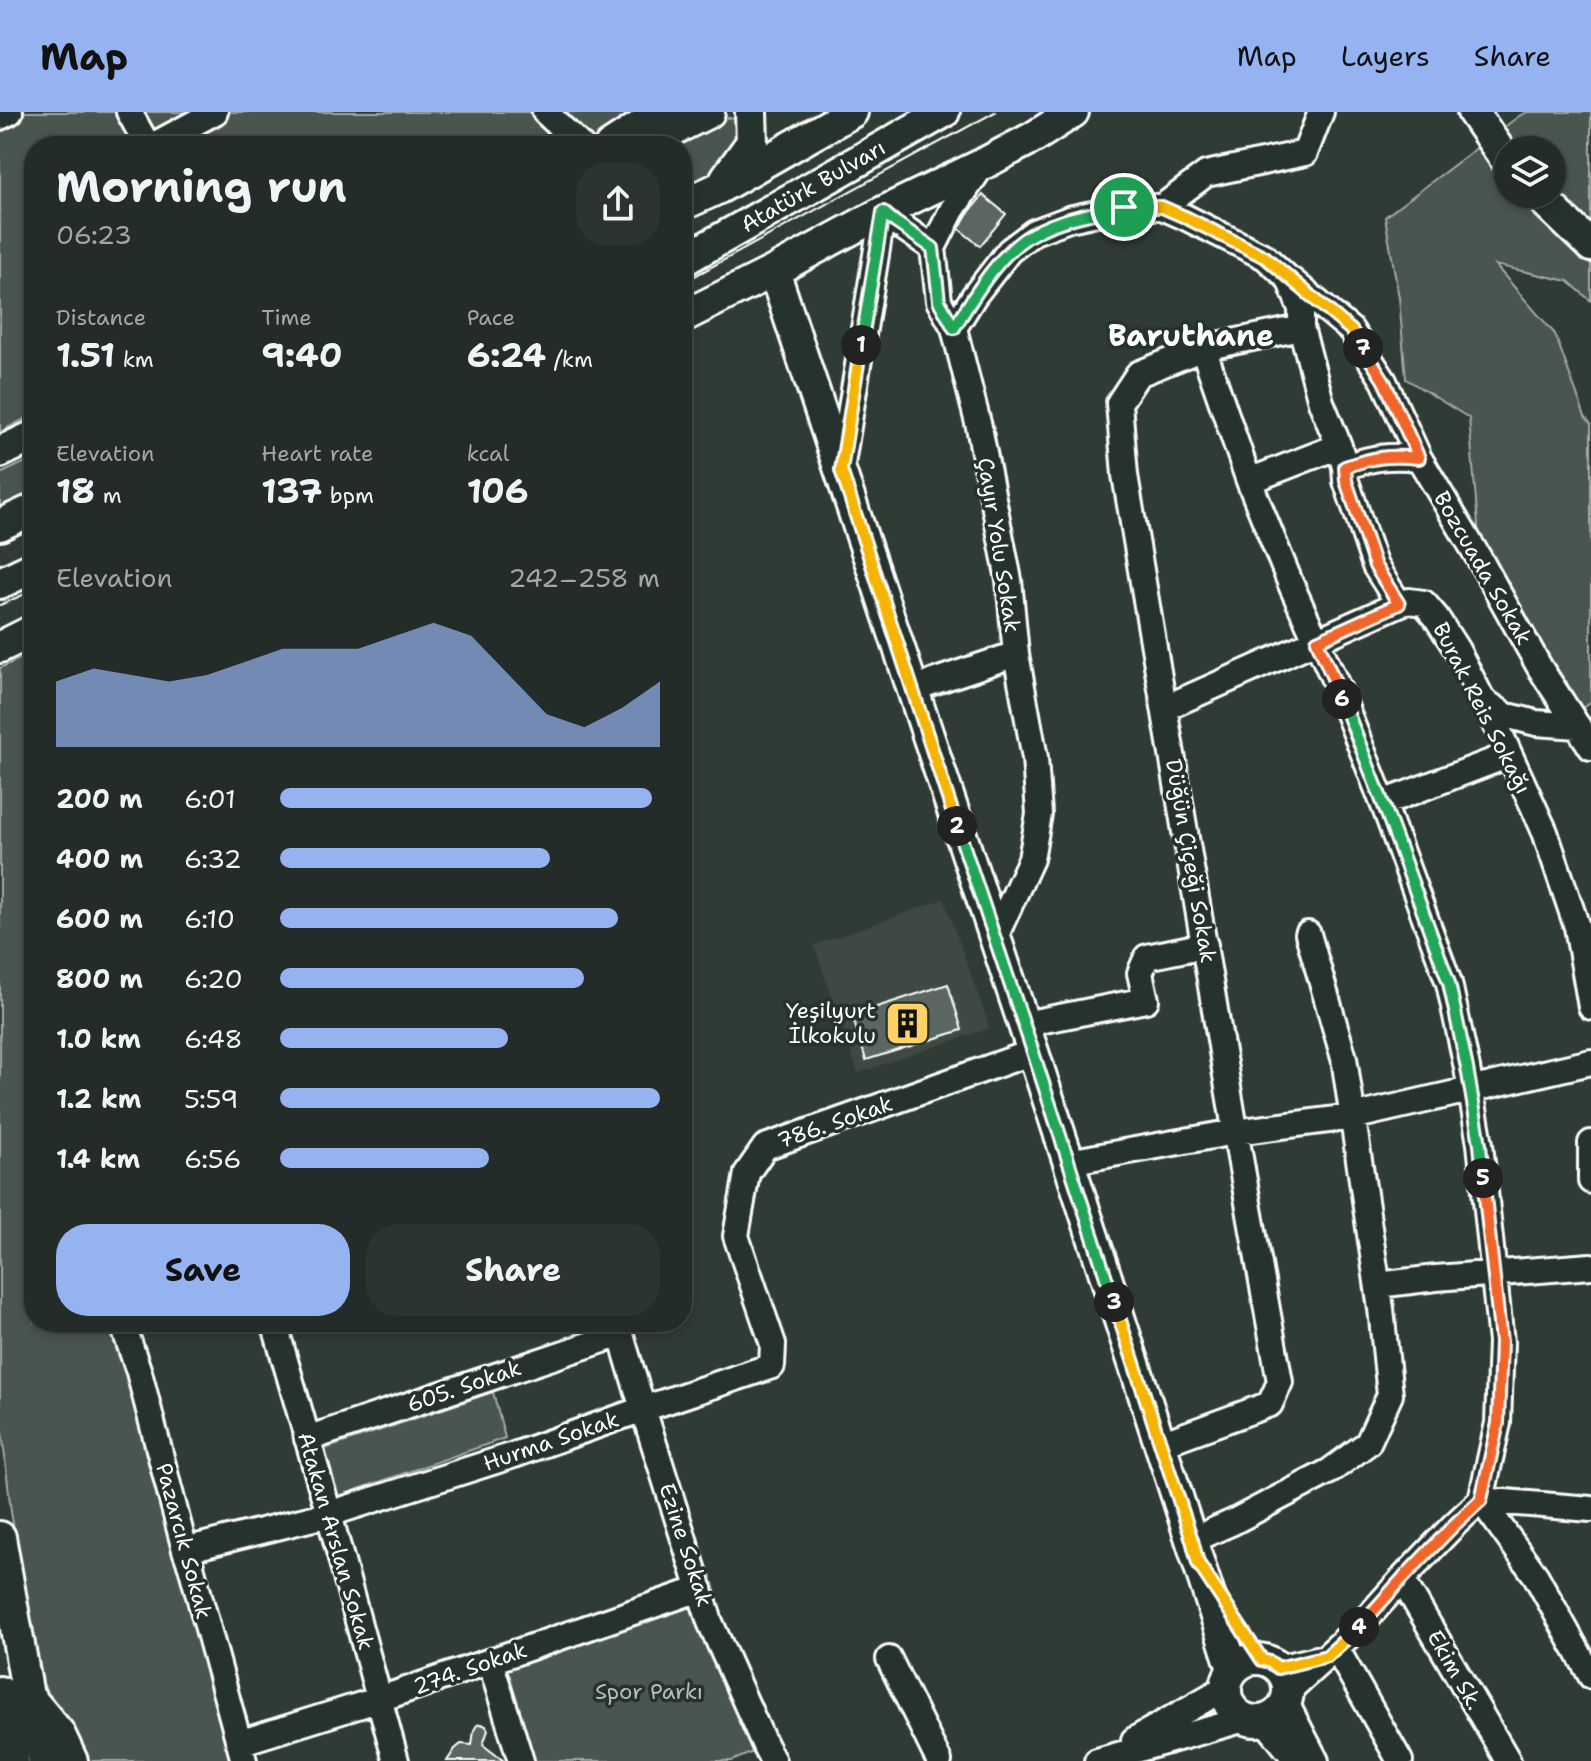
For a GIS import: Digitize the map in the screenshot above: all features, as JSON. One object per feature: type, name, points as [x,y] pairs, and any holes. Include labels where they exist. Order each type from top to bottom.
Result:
[{"type":"main road","points":[[625,136],[662,112]]},
{"type":"main road","points":[[661,136],[709,112]]},
{"type":"main road","points":[[719,188],[752,142],[751,112]]},
{"type":"main road","name":"Atatürk Bulvarı","points":[[692,200],[852,112]]},
{"type":"main road","name":"Atatürk Bulvarı","points":[[692,255],[944,112]]},
{"type":"main road","points":[[692,289],[1037,112]]},
{"type":"main road","points":[[692,312],[883,212],[983,164],[1073,112]]},
{"type":"main road","points":[[1473,112],[1494,143]]},
{"type":"main road","points":[[1552,208],[1591,246]]},
{"type":"main road","points":[[774,271],[1161,1444],[1195,1552],[1229,1679],[1226,1698],[1237,1714],[1270,1693]]},
{"type":"main road","points":[[0,452],[24,441]]},
{"type":"main road","points":[[0,525],[24,514]]},
{"type":"main road","points":[[0,583],[24,572]]},
{"type":"main road","points":[[0,629],[24,618]]},
{"type":"main road","points":[[0,647],[24,635]]},
{"type":"main road","points":[[0,1537],[14,1694],[13,1761]]},
{"type":"main road","points":[[1195,1552],[1270,1693]]},
{"type":"main road","points":[[1229,1679],[1241,1663],[1251,1659],[1270,1693]]},
{"type":"main road","points":[[14,1694],[44,1761]]},
{"type":"main road","points":[[14,1694],[59,1733],[72,1761]]},
{"type":"street","points":[[0,117],[10,112]]},
{"type":"street","points":[[129,112],[152,136]]},
{"type":"street","points":[[173,136],[215,112]]},
{"type":"street","points":[[545,112],[570,136]]},
{"type":"street","points":[[1162,207],[1206,174],[1305,153],[1321,112]]},
{"type":"street","points":[[883,212],[933,248],[952,210],[983,164]]},
{"type":"street","points":[[954,328],[1009,251],[1034,232],[1069,219],[1124,207],[1162,207],[1185,217],[1265,257],[1289,279],[1301,309],[1301,328],[1321,402],[1342,456],[1346,481],[1375,566],[1399,604],[1165,708]]},
{"type":"street","points":[[841,470],[883,212]]},
{"type":"street","name":"Çayır Yolu Sokak","points":[[933,248],[939,301],[954,328],[979,427],[1009,580],[1016,654],[1035,758],[1039,814],[1031,859],[995,937]]},
{"type":"street","name":"Bozcuada Sokak","points":[[1289,279],[1351,330],[1384,381],[1419,458],[1540,668],[1584,737]]},
{"type":"street","name":"Düğün Çiçeği Sokak","points":[[1161,1444],[1270,1404],[1280,1382],[1125,475],[1119,403],[1138,374],[1203,348],[1301,328]]},
{"type":"street","points":[[1098,1761],[1270,1693],[1332,1652],[1481,1500],[1498,1423],[1501,1342],[1480,1144],[1449,983],[1338,688],[1249,481],[1203,348]]},
{"type":"street","points":[[1249,481],[1342,456],[1361,461],[1389,455],[1419,458]]},
{"type":"street","name":"Burak Reis Sokağı","points":[[1399,604],[1409,601],[1424,603],[1436,617],[1457,650],[1509,755],[1545,832],[1577,927],[1591,1007]]},
{"type":"street","points":[[912,689],[1016,654]]},
{"type":"street","points":[[1482,700],[1505,715],[1584,737]]},
{"type":"street","points":[[1383,803],[1509,755]]},
{"type":"street","points":[[1195,1552],[1233,1522],[1330,1471],[1368,1443],[1390,1395],[1378,1285],[1344,1058],[1308,934]]},
{"type":"street","name":"786. Sokak","points":[[772,1366],[773,1344],[736,1236],[747,1173],[765,1147],[1029,1038],[1146,1000],[1140,973],[1147,957],[1205,945]]},
{"type":"street","points":[[1068,1162],[1235,1132],[1352,1117],[1591,1062]]},
{"type":"street","points":[[1591,1143],[1591,1181]]},
{"type":"street","points":[[1378,1285],[1591,1266]]},
{"type":"street","name":"Pazarcık Sokak","points":[[125,1332],[139,1372],[241,1752]]},
{"type":"street","name":"Atakan Arslan Sokak","points":[[277,1332],[396,1761]]},
{"type":"street","name":"605. Sokak","points":[[307,1439],[608,1332]]},
{"type":"street","name":"Ezine Sokak","points":[[620,1332],[710,1622],[771,1760]]},
{"type":"street","name":"Hurma Sokak","points":[[185,1550],[329,1514],[514,1455],[772,1366]]},
{"type":"street","points":[[1481,1500],[1591,1509]]},
{"type":"street","points":[[1481,1500],[1536,1576],[1591,1676]]},
{"type":"street","name":"Ekim Sk.","points":[[1402,1579],[1508,1761]]},
{"type":"street","name":"274. Sokak","points":[[241,1752],[380,1699],[700,1589]]},
{"type":"street","points":[[1332,1652],[1400,1761]]},
{"type":"street","points":[[889,1659],[939,1761]]},
{"type":"street","points":[[490,1661],[521,1761]]},
{"type":"street","points":[[1098,1761],[1229,1679]]},
{"type":"street","points":[[1270,1693],[1297,1761]]},
{"type":"street","points":[[1270,1693],[1316,1761]]},
{"type":"shaded area","points":[[944,899],[990,1028],[858,1073],[814,945]]},
{"type":"green space","points":[[0,112],[643,112],[608,136],[24,136],[24,419],[0,432]]},
{"type":"green space","points":[[1527,112],[1591,112],[1591,301],[1568,281],[1495,265],[1555,334],[1585,417],[1591,424],[1591,703],[1580,709],[1480,549],[1469,418],[1406,379],[1399,298],[1385,217],[1519,116]]},
{"type":"green space","points":[[723,117],[735,119],[744,126],[742,135],[706,179],[692,187],[692,136],[683,136]]},
{"type":"green space","points":[[24,463],[24,500],[0,511],[0,474]]},
{"type":"green space","points":[[24,657],[24,1332],[124,1332],[230,1761],[78,1761],[41,1679],[11,1512],[0,1413],[0,668]]},
{"type":"green space","points":[[493,1392],[505,1438],[339,1496],[322,1450]]},
{"type":"green space","name":"Spor Parkı","points":[[689,1601],[753,1752],[732,1761],[531,1761],[501,1670]]},
{"type":"building","points":[[983,195],[1006,214],[980,246],[959,229]]},
{"type":"building","name":"Yeşilyurt İlkokulu","points":[[948,984],[962,1030],[866,1060],[852,1015]]},
{"type":"building","points":[[481,1724],[488,1730],[483,1745],[504,1761],[447,1761],[461,1744],[472,1745],[474,1730]]},
{"type":"tram line","points":[[692,278],[995,112]]},
{"type":"tram line","points":[[0,605],[24,594]]},
{"type":"place","name":"Yeşilyurt İlkokulu","points":[[907,1023]]},
{"type":"district","name":"Baruthane","points":[[1191,335]]},
{"type":"route","points":[[1124,207],[1162,207],[1243,245],[1265,257],[1351,330],[1384,381],[1419,458],[1389,455],[1345,467],[1346,481],[1375,566],[1399,604],[1317,641],[1383,803],[1449,983],[1480,1144],[1501,1342],[1498,1423],[1481,1500],[1360,1626],[1327,1656],[1278,1668],[1262,1660],[1198,1563],[841,470],[883,212],[933,248],[939,301],[954,328],[1009,251],[1034,232],[1069,219],[1124,207]]}]
